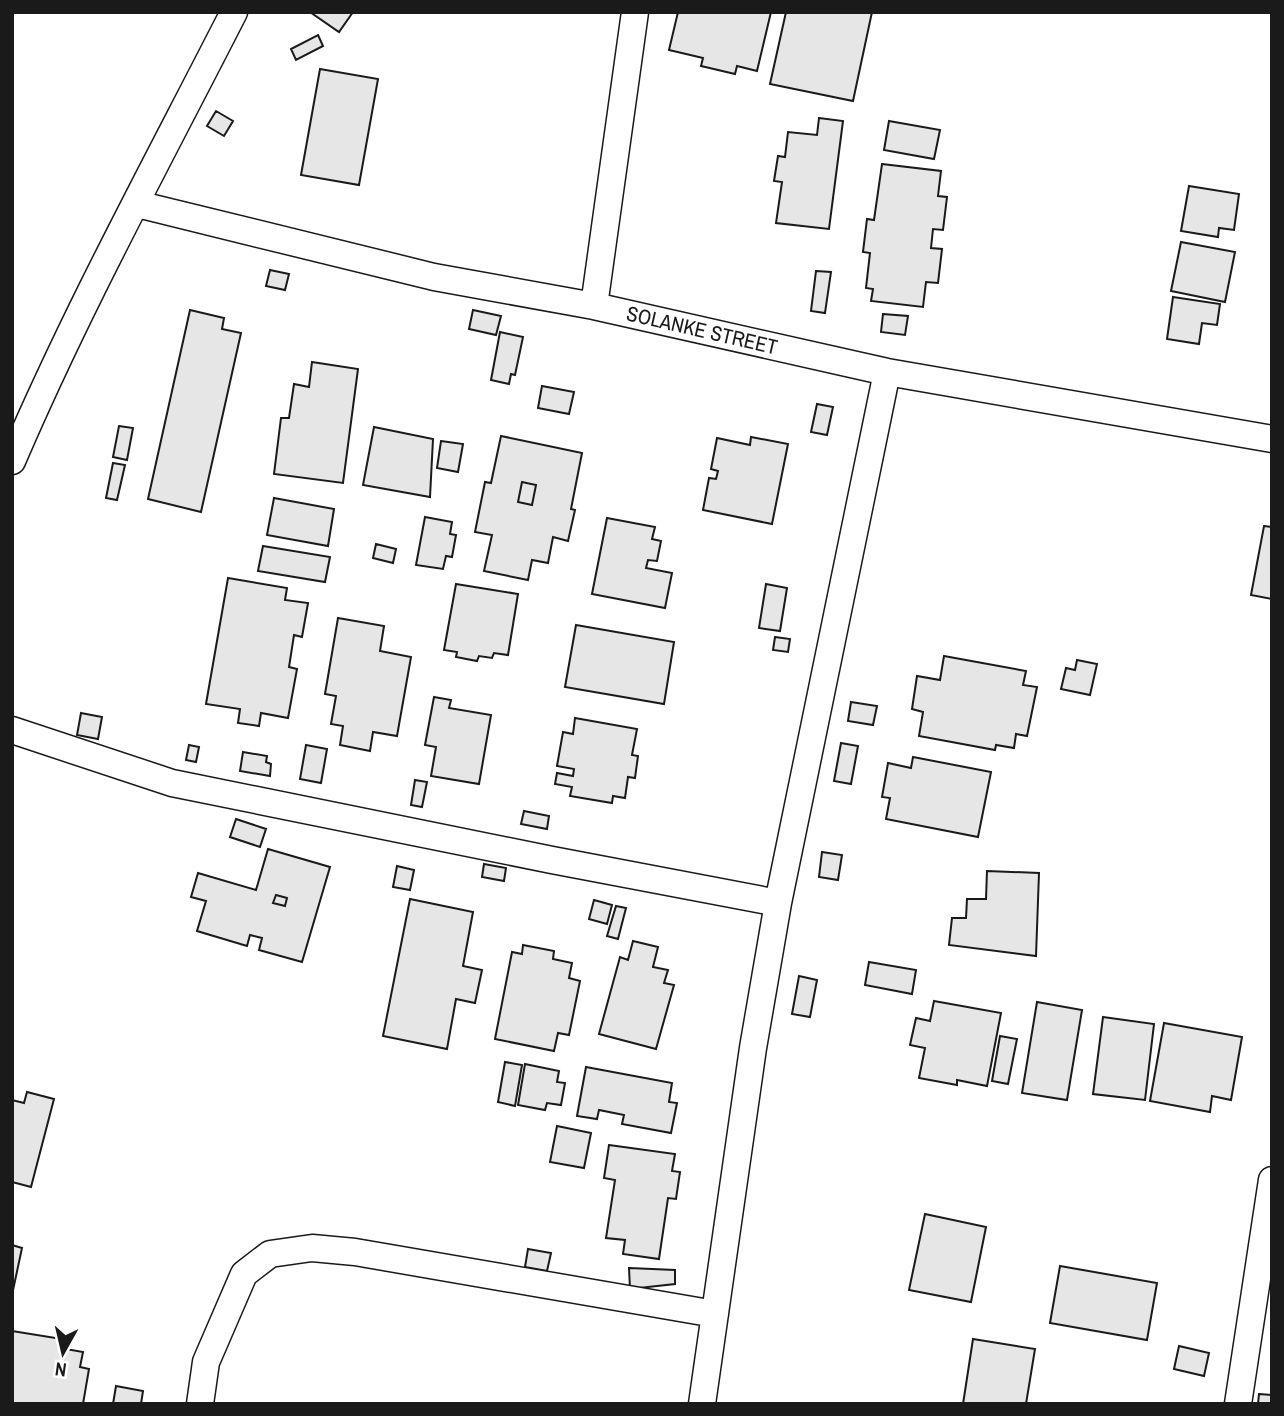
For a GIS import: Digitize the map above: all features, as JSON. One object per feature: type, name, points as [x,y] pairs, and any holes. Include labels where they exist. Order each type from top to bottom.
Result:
[{"type":"street","points":[[12,461],[94,282],[137,204],[234,12]]},
{"type":"street","points":[[594,306],[635,12]]},
{"type":"street","name":"SOLANKE STREET","points":[[137,204],[434,277],[594,306],[887,372],[1272,439]]},
{"type":"street","points":[[702,1404],[753,1048],[778,903],[887,372]]},
{"type":"street","points":[[12,730],[172,783],[778,903]]},
{"type":"street","points":[[1238,1404],[1272,1180]]},
{"type":"street","points":[[200,1404],[206,1362],[244,1274],[270,1254],[312,1248],[355,1252],[715,1314]]},
{"type":"building","points":[[310,12],[353,12],[339,32]]},
{"type":"building","points":[[678,12],[771,12],[757,71],[737,66],[735,74],[701,66],[703,58],[669,50]]},
{"type":"building","points":[[786,12],[872,12],[853,101],[770,84]]},
{"type":"building","points":[[318,35],[323,46],[296,60],[291,49]]},
{"type":"building","points":[[320,69],[378,79],[359,185],[301,175]]},
{"type":"building","points":[[216,111],[233,121],[224,136],[207,126]]},
{"type":"building","points":[[819,118],[843,121],[829,229],[776,223],[782,182],[774,181],[778,156],[785,157],[788,132],[817,135]]},
{"type":"building","points":[[889,121],[940,130],[934,159],[884,150]]},
{"type":"building","points":[[882,164],[941,171],[938,196],[947,197],[943,230],[933,229],[931,248],[942,249],[938,283],[926,282],[923,307],[871,301],[873,289],[866,288],[870,253],[863,252],[867,219],[874,220]]},
{"type":"building","points":[[1189,186],[1239,194],[1234,230],[1219,228],[1218,237],[1181,231]]},
{"type":"building","points":[[1181,242],[1235,252],[1225,302],[1171,291]]},
{"type":"building","points":[[270,270],[289,274],[285,290],[266,286]]},
{"type":"building","points":[[816,271],[831,272],[825,313],[811,311]]},
{"type":"building","points":[[1173,297],[1220,304],[1217,325],[1202,323],[1199,344],[1167,339]]},
{"type":"building","points":[[190,310],[224,318],[222,329],[241,333],[201,512],[148,499]]},
{"type":"building","points":[[473,310],[501,316],[496,335],[469,329]]},
{"type":"building","points":[[883,314],[908,316],[905,335],[881,332]]},
{"type":"building","points":[[500,332],[523,337],[515,375],[511,374],[509,384],[491,380]]},
{"type":"building","points":[[312,362],[358,369],[343,483],[274,474],[281,418],[289,418],[294,384],[309,387]]},
{"type":"building","points":[[542,386],[574,392],[569,414],[538,408]]},
{"type":"building","points":[[817,404],[833,407],[827,435],[811,432]]},
{"type":"building","points":[[119,426],[133,428],[127,460],[113,457]]},
{"type":"building","points":[[374,427],[433,439],[430,497],[363,485]]},
{"type":"building","points":[[501,436],[582,453],[568,541],[553,537],[548,563],[532,560],[528,580],[484,571],[492,535],[475,532],[485,482],[491,483]],"holes":[[[522,482],[536,485],[532,505],[518,502]]]},
{"type":"building","points":[[751,437],[788,444],[772,524],[703,510],[709,478],[716,479],[718,471],[711,469],[717,438],[750,445]]},
{"type":"building","points":[[441,441],[463,444],[458,472],[437,468]]},
{"type":"building","points":[[113,463],[125,465],[117,500],[106,498]]},
{"type":"building","points":[[522,482],[536,485],[532,505],[518,502]]},
{"type":"building","points":[[274,498],[334,509],[328,546],[267,535]]},
{"type":"building","points":[[425,517],[452,522],[450,534],[456,535],[452,557],[446,556],[443,569],[416,565]]},
{"type":"building","points":[[607,518],[655,527],[652,539],[661,541],[657,561],[648,560],[646,568],[672,573],[665,608],[592,594]]},
{"type":"building","points":[[1264,526],[1272,527],[1272,599],[1251,595]]},
{"type":"building","points":[[376,544],[396,549],[393,563],[373,558]]},
{"type":"building","points":[[263,546],[330,557],[325,582],[258,571]]},
{"type":"building","points":[[228,578],[287,588],[285,600],[308,603],[302,637],[294,635],[289,667],[297,669],[288,718],[261,713],[259,726],[238,723],[240,709],[206,704]]},
{"type":"building","points":[[456,584],[518,594],[508,655],[494,653],[492,658],[479,656],[477,661],[456,657],[457,652],[444,650]]},
{"type":"building","points":[[766,584],[787,588],[780,631],[759,628]]},
{"type":"building","points":[[338,618],[384,626],[380,651],[411,657],[397,736],[373,732],[370,751],[340,745],[343,726],[331,724],[336,696],[325,694]]},
{"type":"building","points":[[576,625],[674,642],[664,704],[565,687]]},
{"type":"building","points":[[775,637],[790,639],[788,652],[773,650]]},
{"type":"building","points":[[944,656],[1026,671],[1023,685],[1037,687],[1027,736],[1016,734],[1014,748],[996,745],[995,750],[919,736],[923,712],[912,709],[917,676],[940,680]]},
{"type":"building","points":[[1077,660],[1097,664],[1090,695],[1061,689],[1066,668],[1075,670]]},
{"type":"building","points":[[434,697],[451,700],[449,708],[491,715],[479,784],[431,776],[436,747],[425,745]]},
{"type":"building","points":[[851,702],[877,706],[873,725],[848,721]]},
{"type":"building","points":[[81,713],[102,717],[98,739],[77,735]]},
{"type":"building","points":[[575,718],[637,729],[632,755],[638,756],[635,778],[628,777],[625,798],[613,796],[612,803],[570,796],[572,787],[555,784],[557,773],[573,776],[574,769],[557,766],[563,732],[573,734]]},
{"type":"building","points":[[841,743],[858,746],[851,784],[834,781]]},
{"type":"building","points":[[189,745],[199,747],[196,762],[186,760]]},
{"type":"building","points":[[306,745],[327,749],[321,783],[300,779]]},
{"type":"building","points":[[243,752],[267,756],[266,762],[271,764],[270,776],[240,771]]},
{"type":"building","points":[[913,757],[991,772],[978,837],[886,819],[890,798],[882,797],[888,763],[911,768]]},
{"type":"building","points":[[415,780],[427,782],[422,807],[411,805]]},
{"type":"building","points":[[524,811],[549,816],[547,829],[521,824]]},
{"type":"building","points":[[236,819],[266,829],[260,847],[230,837]]},
{"type":"building","points":[[268,849],[330,867],[302,962],[259,950],[262,938],[250,935],[247,946],[197,931],[206,901],[191,897],[198,873],[256,890]],"holes":[[[276,895],[287,898],[285,906],[273,903]]]},
{"type":"building","points":[[822,852],[842,855],[838,880],[819,877]]},
{"type":"building","points":[[484,864],[506,868],[504,881],[482,877]]},
{"type":"building","points":[[397,866],[414,870],[410,890],[393,887]]},
{"type":"building","points":[[987,871],[1039,873],[1036,956],[949,945],[952,918],[966,918],[967,899],[986,899]]},
{"type":"building","points":[[276,895],[287,898],[285,906],[273,903]]},
{"type":"building","points":[[410,899],[473,912],[463,966],[482,970],[475,1003],[456,999],[447,1049],[383,1036]]},
{"type":"building","points":[[594,900],[612,905],[607,924],[589,919]]},
{"type":"building","points":[[616,906],[626,908],[618,939],[607,936]]},
{"type":"building","points":[[633,941],[658,947],[653,967],[668,970],[664,983],[674,985],[656,1049],[599,1034],[620,957],[628,960]]},
{"type":"building","points":[[523,945],[554,951],[553,959],[572,963],[569,978],[580,981],[569,1035],[558,1033],[554,1051],[495,1039],[512,952],[522,954]]},
{"type":"building","points":[[869,962],[916,970],[912,994],[865,985]]},
{"type":"building","points":[[799,976],[817,980],[810,1017],[792,1014]]},
{"type":"building","points":[[934,1001],[1001,1013],[987,1086],[957,1080],[957,1085],[919,1078],[925,1048],[910,1045],[916,1018],[930,1021]]},
{"type":"building","points":[[1037,1002],[1082,1010],[1067,1100],[1022,1093]]},
{"type":"building","points":[[1103,1017],[1154,1024],[1145,1100],[1093,1094]]},
{"type":"building","points":[[1164,1023],[1242,1037],[1231,1100],[1212,1096],[1210,1112],[1150,1101]]},
{"type":"building","points":[[1000,1036],[1017,1039],[1008,1084],[992,1081]]},
{"type":"building","points":[[505,1062],[522,1065],[515,1106],[498,1102]]},
{"type":"building","points":[[525,1064],[559,1071],[557,1082],[565,1083],[561,1105],[547,1103],[545,1110],[518,1105]]},
{"type":"building","points":[[586,1067],[672,1083],[669,1102],[677,1103],[671,1133],[622,1124],[624,1115],[599,1110],[597,1119],[577,1116]]},
{"type":"building","points":[[27,1092],[54,1099],[31,1187],[12,1182],[12,1100],[24,1103]]},
{"type":"building","points":[[557,1126],[591,1133],[584,1168],[550,1162]]},
{"type":"building","points":[[609,1145],[675,1154],[672,1171],[680,1172],[676,1199],[668,1198],[659,1259],[623,1254],[625,1240],[606,1238],[615,1180],[604,1178]]},
{"type":"building","points":[[925,1214],[986,1227],[971,1302],[909,1290]]},
{"type":"building","points":[[12,1245],[22,1248],[12,1295]]},
{"type":"building","points":[[528,1249],[551,1253],[547,1271],[525,1267]]},
{"type":"building","points":[[1060,1266],[1157,1283],[1147,1340],[1050,1323]]},
{"type":"building","points":[[629,1268],[675,1270],[675,1284],[630,1289]]},
{"type":"building","points":[[12,1331],[62,1339],[60,1348],[83,1352],[80,1367],[89,1369],[83,1404],[12,1404]]},
{"type":"building","points":[[973,1339],[1035,1349],[1026,1404],[963,1404]]},
{"type":"building","points":[[1179,1346],[1209,1353],[1204,1376],[1174,1369]]},
{"type":"building","points":[[116,1386],[143,1391],[141,1404],[113,1404]]},
{"type":"building","points":[[1259,1394],[1272,1395],[1272,1404],[1258,1404]]}]
